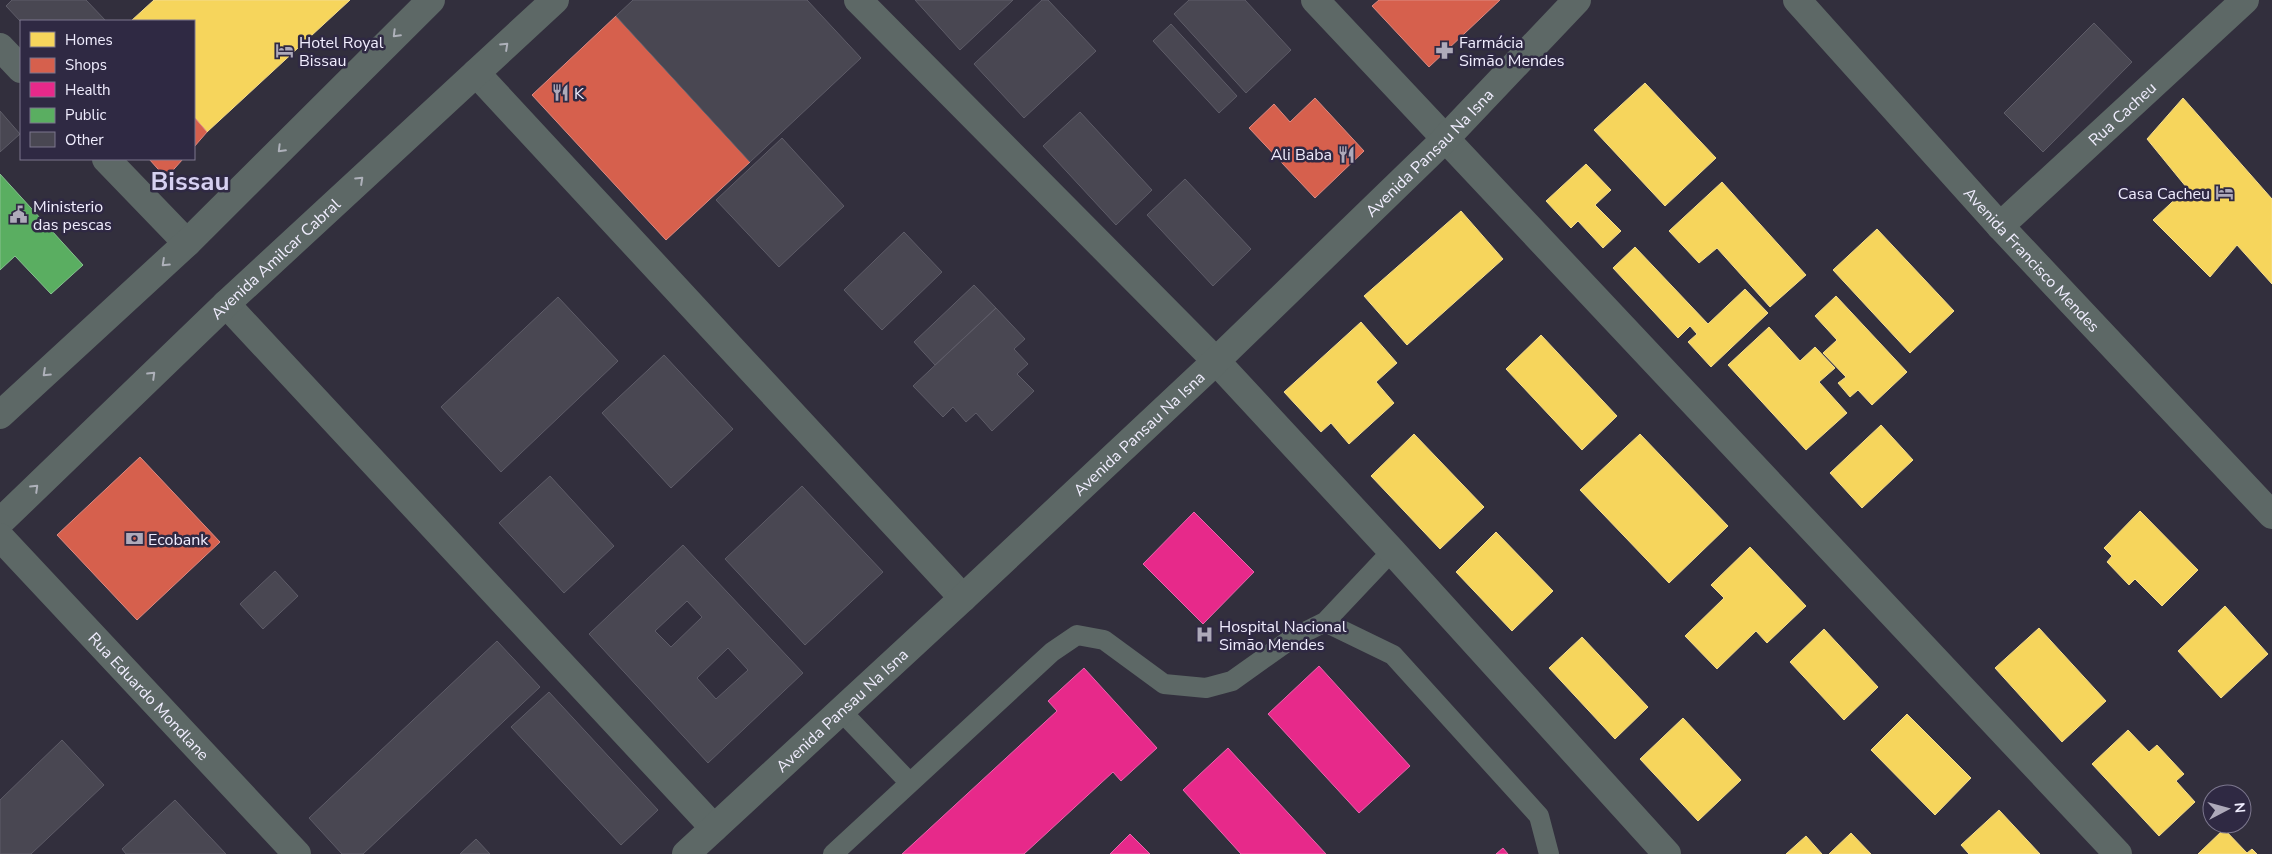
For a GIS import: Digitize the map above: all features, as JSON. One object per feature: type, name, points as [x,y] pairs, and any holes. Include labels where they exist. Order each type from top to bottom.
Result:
[{"type":"street","name":"Avenida Amilcar Cabral","points":[[0,522],[226,304],[556,0]]},
{"type":"street","points":[[858,0],[1216,361],[1392,550],[1667,854]]},
{"type":"street","points":[[1314,0],[2118,854]]},
{"type":"street","name":"Avenida Pansau Na Isna","points":[[686,854],[1216,361],[1445,139],[1577,0]]},
{"type":"street","name":"Avenida Francisco Mendes","points":[[1797,0],[2000,226],[2272,515]]},
{"type":"street","name":"Rua Cacheu","points":[[2000,226],[2245,0]]},
{"type":"street","points":[[0,415],[186,243],[422,3]]},
{"type":"street","points":[[0,47],[20,68]]},
{"type":"street","points":[[476,73],[963,598]]},
{"type":"street","points":[[107,160],[186,243]]},
{"type":"street","points":[[226,304],[714,828]]},
{"type":"street","name":"Rua Eduardo Mondlane","points":[[0,537],[297,854]]},
{"type":"lane","points":[[833,854],[1052,652],[1077,635],[1104,640],[1164,684],[1206,688],[1232,681],[1292,639],[1325,622],[1392,550]]},
{"type":"lane","points":[[1325,622],[1393,655],[1539,816],[1549,854]]},
{"type":"lane","points":[[841,711],[910,783]]},
{"type":"building: Homes","points":[[154,0],[350,0],[207,132],[195,118],[195,20],[132,20]]},
{"type":"building: Homes","points":[[1645,83],[1716,158],[1665,206],[1594,130]]},
{"type":"building: Homes","name":"Casa Cacheu","points":[[2183,98],[2272,199],[2272,284],[2237,245],[2210,277],[2153,220],[2187,188],[2147,139]]},
{"type":"building: Homes","points":[[1586,164],[1611,190],[1595,205],[1621,231],[1603,248],[1578,221],[1571,228],[1546,201]]},
{"type":"building: Homes","points":[[1722,182],[1806,275],[1770,307],[1717,248],[1699,263],[1669,231]]},
{"type":"building: Homes","points":[[1461,211],[1503,259],[1407,345],[1364,296]]},
{"type":"building: Homes","points":[[1877,229],[1954,311],[1910,353],[1833,270]]},
{"type":"building: Homes","points":[[1635,247],[1708,324],[1745,289],[1768,313],[1711,367],[1688,342],[1697,334],[1690,326],[1678,338],[1613,268]]},
{"type":"building: Homes","points":[[1836,296],[1907,372],[1872,405],[1858,390],[1850,397],[1838,383],[1846,377],[1823,353],[1837,340],[1815,316]]},
{"type":"building: Homes","points":[[1361,322],[1397,363],[1376,382],[1394,403],[1349,444],[1331,423],[1321,432],[1284,392]]},
{"type":"building: Homes","points":[[1769,327],[1800,361],[1815,347],[1835,368],[1819,382],[1847,413],[1806,450],[1728,365]]},
{"type":"building: Homes","points":[[1541,335],[1617,416],[1582,450],[1506,369]]},
{"type":"building: Homes","points":[[1881,425],[1913,460],[1862,508],[1830,473]]},
{"type":"building: Homes","points":[[1414,434],[1484,507],[1440,549],[1371,476]]},
{"type":"building: Homes","points":[[1640,434],[1728,526],[1669,583],[1580,490]]},
{"type":"building: Homes","points":[[2140,511],[2198,570],[2162,606],[2135,579],[2129,585],[2107,562],[2112,556],[2104,548]]},
{"type":"building: Homes","points":[[1496,532],[1553,591],[1512,631],[1456,572]]},
{"type":"building: Homes","points":[[1750,547],[1806,606],[1767,643],[1756,631],[1717,669],[1685,636],[1724,598],[1711,585]]},
{"type":"building: Homes","points":[[2225,606],[2268,654],[2221,698],[2178,651]]},
{"type":"building: Homes","points":[[2039,628],[2106,701],[2062,742],[1995,668]]},
{"type":"building: Homes","points":[[1824,629],[1878,687],[1844,720],[1790,662]]},
{"type":"building: Homes","points":[[1582,637],[1648,707],[1615,739],[1549,668]]},
{"type":"building: Homes","points":[[1907,714],[1971,778],[1935,815],[1871,750]]},
{"type":"building: Homes","points":[[1683,718],[1741,780],[1698,821],[1640,759]]},
{"type":"building: Homes","points":[[2128,730],[2149,752],[2157,745],[2184,774],[2176,781],[2195,802],[2159,836],[2092,764]]},
{"type":"building: Homes","points":[[1999,810],[2040,854],[1969,854],[1961,845]]},
{"type":"building: Homes","points":[[1851,833],[1871,854],[1829,854]]},
{"type":"building: Homes","points":[[2219,834],[2229,834],[2247,853],[2252,849],[2257,854],[2198,854]]},
{"type":"building: Homes","points":[[1806,836],[1822,854],[1786,854]]},
{"type":"building: Shops","points":[[1379,0],[1500,0],[1429,67],[1372,6]]},
{"type":"building: Shops","points":[[616,16],[750,162],[666,240],[532,95]]},
{"type":"building: Shops","points":[[1315,98],[1364,151],[1315,198],[1249,128],[1274,104],[1290,122]]},
{"type":"building: Shops","points":[[195,118],[207,132],[195,146]]},
{"type":"building: Shops","points":[[150,160],[182,160],[166,178]]},
{"type":"building: Shops","points":[[140,457],[220,542],[137,620],[57,535]]},
{"type":"building: Health","points":[[1194,512],[1254,572],[1203,624],[1143,564]]},
{"type":"building: Health","points":[[1319,666],[1410,766],[1359,813],[1268,714]]},
{"type":"building: Health","points":[[1084,668],[1157,748],[1121,781],[1113,772],[1024,854],[902,854],[1057,711],[1048,701]]},
{"type":"building: Health","points":[[1228,748],[1326,854],[1241,854],[1183,790]]},
{"type":"building: Health","points":[[1130,834],[1150,854],[1110,854]]},
{"type":"building: Health","points":[[1503,848],[1508,854],[1496,854]]},
{"type":"building: Public","name":"Ministerio das pescas","points":[[0,174],[83,265],[51,294],[15,256],[0,270]]},
{"type":"building: Other","points":[[12,0],[86,0],[105,20],[20,21],[6,6]]},
{"type":"building: Other","points":[[633,0],[807,0],[861,58],[750,162],[616,16]]},
{"type":"building: Other","points":[[915,0],[1013,0],[960,50]]},
{"type":"building: Other","points":[[1042,0],[1048,0],[1096,51],[1024,118],[974,64]]},
{"type":"building: Other","points":[[1189,0],[1245,0],[1291,50],[1246,93],[1174,14]]},
{"type":"building: Other","points":[[2094,23],[2132,62],[2043,152],[2004,113]]},
{"type":"building: Other","points":[[1171,24],[1237,96],[1219,113],[1153,41]]},
{"type":"building: Other","points":[[0,111],[20,134],[0,152]]},
{"type":"building: Other","points":[[1080,112],[1152,190],[1116,225],[1043,146]]},
{"type":"building: Other","points":[[782,138],[844,206],[779,267],[716,200]]},
{"type":"building: Other","points":[[1185,179],[1251,249],[1213,286],[1147,215]]},
{"type":"building: Other","points":[[904,232],[942,272],[882,330],[844,290]]},
{"type":"building: Other","points":[[974,285],[996,308],[935,365],[914,342]]},
{"type":"building: Other","points":[[558,297],[618,361],[501,472],[441,407]]},
{"type":"building: Other","points":[[996,308],[1025,339],[1014,349],[1028,364],[1017,374],[1034,391],[992,431],[976,413],[966,422],[953,407],[943,417],[913,386]]},
{"type":"building: Other","points":[[664,355],[733,429],[671,488],[602,413]]},
{"type":"building: Other","points":[[550,476],[614,546],[564,593],[499,523]]},
{"type":"building: Other","points":[[802,486],[883,572],[805,645],[725,559]]},
{"type":"building: Other","points":[[683,545],[803,673],[708,763],[589,634]],"holes":[[[687,601],[702,617],[671,647],[655,631]],[[728,648],[748,670],[716,699],[697,678]]]},
{"type":"building: Other","points":[[275,571],[298,596],[263,629],[240,604]]},
{"type":"building: Other","points":[[497,641],[540,687],[363,854],[342,854],[309,818]]},
{"type":"building: Other","points":[[549,692],[658,810],[621,845],[511,727]]},
{"type":"building: Other","points":[[62,740],[104,785],[31,854],[0,854],[0,800]]},
{"type":"building: Other","points":[[175,800],[226,854],[126,854],[122,849]]},
{"type":"building: Other","points":[[476,839],[490,854],[460,854]]},
{"type":"place","name":"Hotel Royal Bissau","points":[[285,51]]},
{"type":"place","name":"Farmácia Simão Mendes","points":[[1445,51]]},
{"type":"place","name":"K","points":[[560,93]]},
{"type":"place","name":"Ali Baba","points":[[1346,154]]},
{"type":"place","name":"Casa Cacheu","points":[[2224,193]]},
{"type":"place","name":"Ministerio das pescas","points":[[19,215]]},
{"type":"place","name":"Ecobank","points":[[134,539]]},
{"type":"place","name":"Hospital Nacional Simão Mendes","points":[[1205,635]]},
{"type":"district","name":"Bissau","points":[[190,181]]}]
